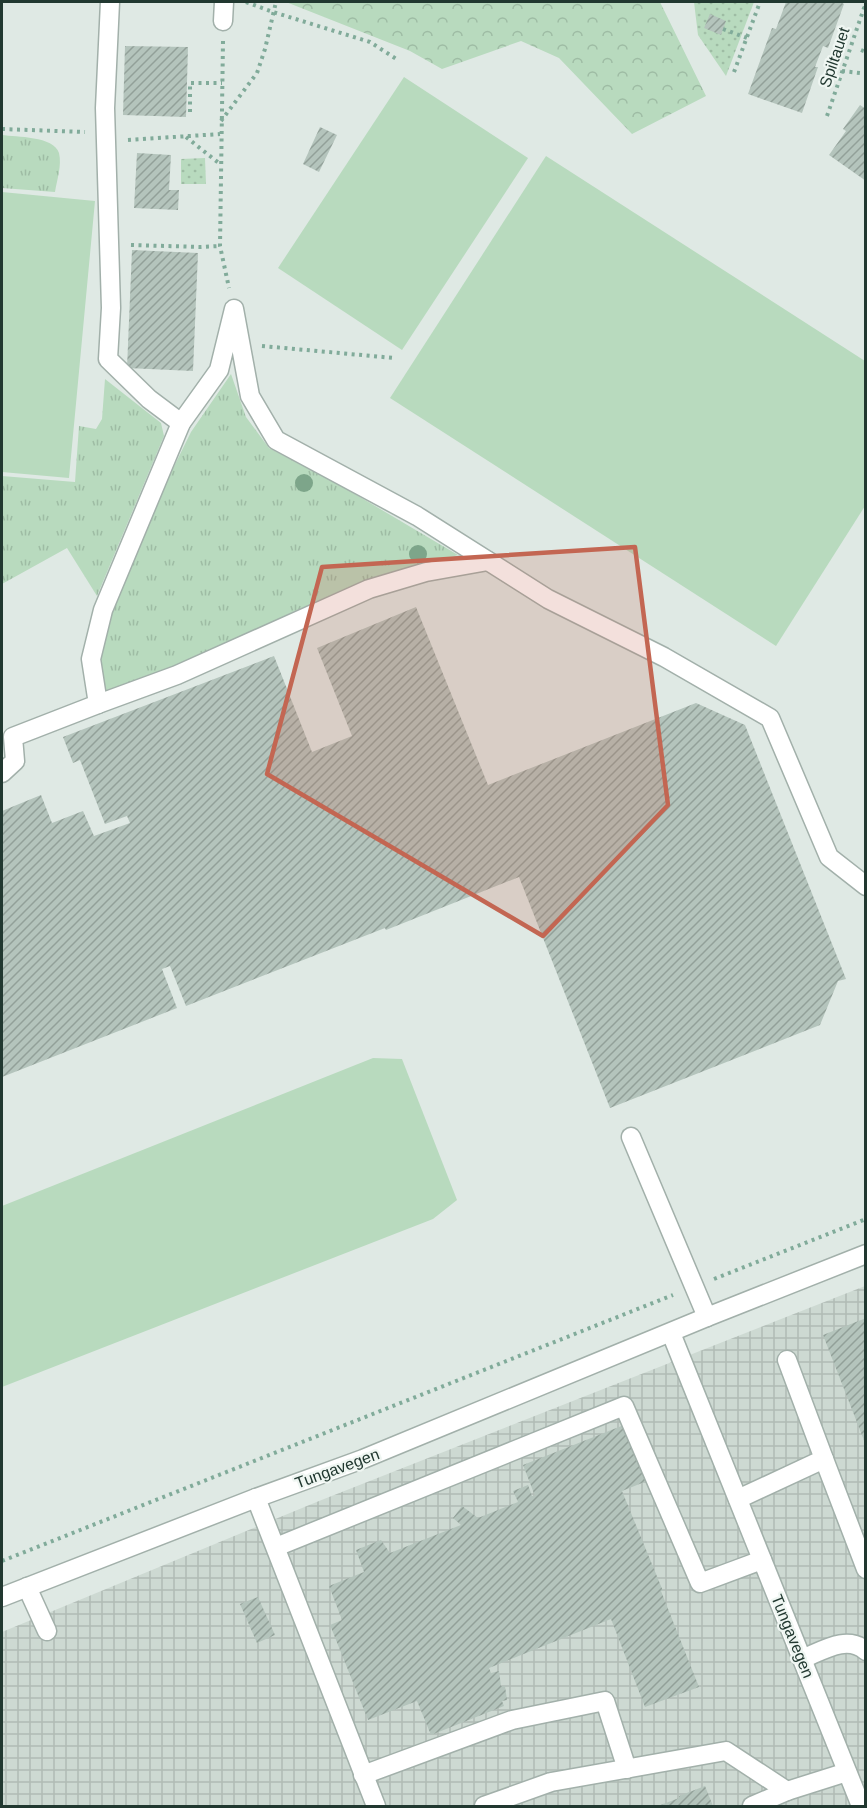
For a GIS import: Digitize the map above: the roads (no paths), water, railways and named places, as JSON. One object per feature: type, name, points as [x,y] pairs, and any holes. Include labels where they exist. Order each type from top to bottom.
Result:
[{"type":"street","points":[[110,2],[106,137],[111,308],[108,360],[149,399],[182,423]]},
{"type":"street","points":[[223,21],[224,2]]},
{"type":"street","points":[[98,704],[91,659],[103,610],[182,423],[219,370],[234,309],[250,396],[276,440],[417,516],[548,598],[664,657],[770,718],[829,857],[866,886]]},
{"type":"street","points":[[2,772],[15,761],[13,737],[177,675],[369,589],[426,572],[488,561]]},
{"type":"street","points":[[631,1137],[707,1317]]},
{"type":"street","name":"Tungavegen","points":[[2,1597],[256,1497],[374,1454],[866,1254]]},
{"type":"street","name":"Tungavegen","points":[[671,1333],[861,1806]]},
{"type":"street","points":[[787,1360],[866,1569]]},
{"type":"street","points":[[276,1547],[624,1406],[700,1583],[762,1560]]},
{"type":"street","points":[[738,1499],[824,1459]]},
{"type":"street","points":[[256,1497],[376,1806]]},
{"type":"street","points":[[27,1587],[46,1631]]},
{"type":"street","points":[[802,1659],[841,1643],[859,1645],[865,1651]]},
{"type":"street","points":[[363,1775],[512,1720],[605,1701],[627,1769]]},
{"type":"street","points":[[484,1806],[551,1782],[726,1751],[787,1791]]},
{"type":"street","points":[[752,1806],[787,1791],[847,1772]]}]
